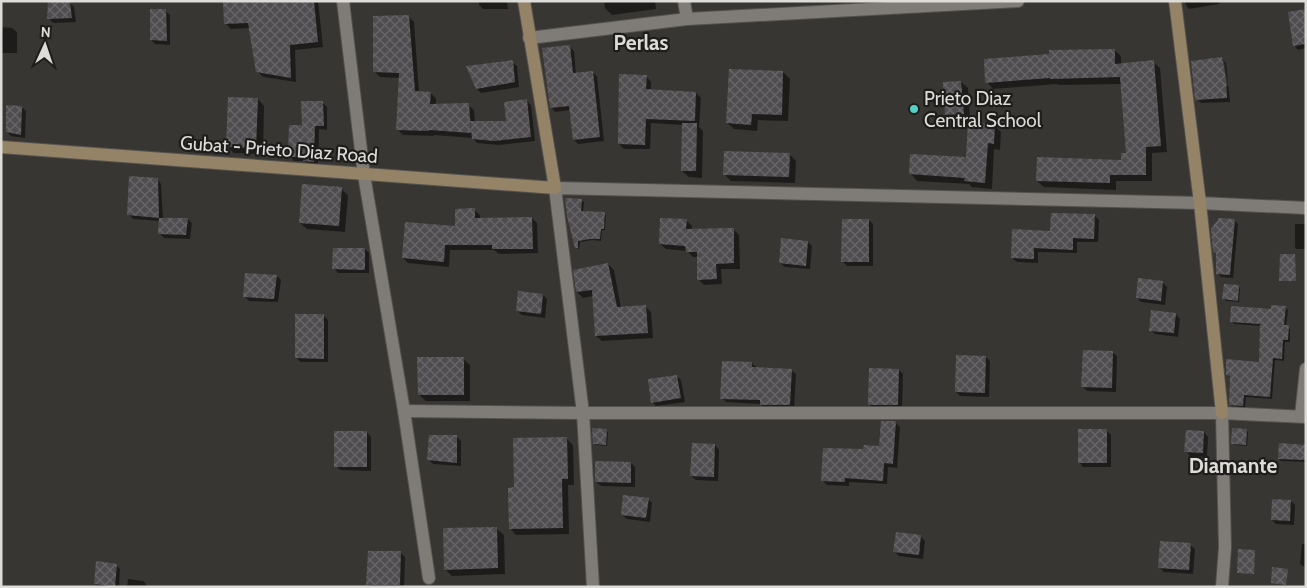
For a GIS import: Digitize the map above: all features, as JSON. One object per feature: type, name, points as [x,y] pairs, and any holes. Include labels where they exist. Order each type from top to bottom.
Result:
[{"type":"main road","points":[[524,1],[555,188]]},
{"type":"main road","points":[[1175,1],[1200,203],[1222,413]]},
{"type":"main road","name":"Gubat - Prieto Diaz Road","points":[[1,147],[555,188]]},
{"type":"street","points":[[343,1],[364,175],[404,411],[429,578]]},
{"type":"street","points":[[684,1],[687,19]]},
{"type":"street","points":[[529,38],[687,19],[1018,1]]},
{"type":"street","points":[[595,585],[582,413],[555,188],[1200,203],[1306,208]]},
{"type":"street","points":[[404,411],[582,413],[1222,413],[1303,416],[1306,369]]},
{"type":"street","points":[[1222,413],[1225,547],[1222,587]]},
{"type":"building","points":[[48,1],[70,2],[72,18],[47,19]]},
{"type":"building","points":[[223,1],[314,1],[318,42],[290,45],[291,78],[256,72],[248,23],[224,24]]},
{"type":"building","points":[[150,9],[166,9],[167,41],[150,40]]},
{"type":"building","points":[[1306,9],[1306,44],[1293,46],[1288,12]]},
{"type":"building","points":[[409,15],[415,91],[431,92],[430,104],[469,103],[471,133],[396,130],[399,73],[373,72],[373,16]]},
{"type":"building","points":[[570,45],[573,73],[593,71],[600,137],[573,140],[569,106],[550,108],[542,48]]},
{"type":"building","points":[[1115,49],[1115,64],[1154,60],[1161,146],[1146,147],[1146,175],[1110,175],[1110,183],[1036,181],[1037,157],[1121,160],[1121,153],[1126,153],[1120,77],[1050,78],[985,83],[984,59],[1049,54],[1049,50]]},
{"type":"building","points":[[1222,57],[1227,98],[1195,100],[1191,61]]},
{"type":"building","points":[[513,60],[515,82],[476,89],[466,66]]},
{"type":"building","points":[[729,69],[783,71],[782,115],[752,114],[751,125],[726,123]]},
{"type":"building","points":[[619,74],[647,75],[646,89],[696,92],[695,121],[646,119],[645,145],[618,144]]},
{"type":"building","points":[[961,81],[964,114],[945,115],[943,82]]},
{"type":"building","points":[[228,97],[258,98],[256,148],[226,147]]},
{"type":"building","points":[[527,99],[531,137],[494,141],[472,139],[470,121],[506,121],[504,102]]},
{"type":"building","points":[[301,101],[323,101],[324,126],[315,126],[314,162],[303,161],[303,157],[288,157],[289,125],[302,125]]},
{"type":"building","points":[[6,105],[22,106],[21,135],[6,132]]},
{"type":"building","points":[[682,123],[697,123],[696,171],[681,171]]},
{"type":"building","points":[[968,123],[995,124],[994,144],[988,143],[985,183],[964,181],[965,178],[909,174],[910,154],[966,157]]},
{"type":"building","points":[[724,151],[790,153],[789,177],[723,175]]},
{"type":"building","points":[[129,176],[158,178],[159,218],[127,215]]},
{"type":"building","points":[[302,184],[342,187],[339,226],[299,223]]},
{"type":"building","points":[[565,198],[582,199],[581,211],[605,212],[604,229],[601,229],[600,239],[578,241],[578,248],[575,248],[567,216]]},
{"type":"building","points":[[475,208],[475,218],[532,217],[533,249],[492,249],[492,245],[445,245],[444,262],[402,258],[405,222],[455,226],[455,209]]},
{"type":"building","points":[[1051,213],[1095,214],[1094,239],[1073,238],[1073,250],[1034,248],[1034,259],[1011,258],[1012,229],[1050,231]]},
{"type":"building","points":[[159,218],[188,218],[186,235],[158,234]]},
{"type":"building","points":[[660,218],[687,219],[686,229],[734,228],[734,263],[716,264],[717,279],[697,280],[697,252],[686,252],[685,246],[659,244]]},
{"type":"building","points":[[1219,218],[1235,219],[1230,275],[1216,274],[1216,253],[1213,252],[1211,229]]},
{"type":"building","points":[[842,219],[869,219],[869,262],[841,262]]},
{"type":"building","points":[[781,238],[808,241],[806,266],[779,263]]},
{"type":"building","points":[[333,248],[365,248],[365,270],[332,269]]},
{"type":"building","points":[[1280,254],[1295,254],[1296,281],[1279,281]]},
{"type":"building","points":[[608,263],[617,307],[646,305],[648,333],[595,336],[592,290],[576,292],[573,270]]},
{"type":"building","points":[[245,273],[277,275],[274,299],[243,297]]},
{"type":"building","points":[[1138,278],[1163,281],[1161,301],[1136,298]]},
{"type":"building","points":[[1224,284],[1239,285],[1238,301],[1222,299]]},
{"type":"building","points":[[518,291],[543,294],[541,314],[516,311]]},
{"type":"building","points":[[1271,305],[1286,306],[1284,325],[1289,325],[1288,340],[1283,340],[1282,359],[1273,358],[1270,397],[1244,395],[1243,406],[1229,405],[1230,376],[1226,375],[1226,359],[1259,362],[1260,324],[1230,322],[1231,306],[1271,309]]},
{"type":"building","points":[[1151,310],[1176,313],[1174,333],[1149,331]]},
{"type":"building","points":[[295,314],[324,314],[324,359],[295,358]]},
{"type":"building","points":[[1083,350],[1113,351],[1112,388],[1081,387]]},
{"type":"building","points":[[956,355],[986,356],[985,393],[955,392]]},
{"type":"building","points":[[417,357],[464,357],[464,395],[418,395]]},
{"type":"building","points":[[722,361],[752,362],[752,367],[792,369],[790,405],[760,405],[760,400],[720,399]]},
{"type":"building","points":[[869,368],[899,369],[898,405],[868,405]]},
{"type":"building","points":[[677,375],[681,398],[651,403],[648,379]]},
{"type":"building","points":[[881,421],[896,421],[893,464],[884,463],[883,481],[845,478],[845,482],[821,481],[823,448],[863,449],[864,445],[879,446]]},
{"type":"building","points":[[592,428],[607,429],[606,445],[593,444]]},
{"type":"building","points":[[1232,428],[1247,429],[1246,445],[1231,444]]},
{"type":"building","points":[[1078,429],[1107,429],[1107,463],[1078,463]]},
{"type":"building","points":[[1186,430],[1204,431],[1203,453],[1184,452]]},
{"type":"building","points":[[334,431],[367,431],[367,467],[334,467]]},
{"type":"building","points":[[429,435],[457,435],[457,463],[427,460]]},
{"type":"building","points":[[567,437],[568,479],[562,479],[563,528],[509,529],[508,488],[514,487],[513,438]]},
{"type":"building","points":[[692,443],[715,444],[714,477],[690,476]]},
{"type":"building","points":[[1279,443],[1306,445],[1306,460],[1278,459]]},
{"type":"building","points":[[595,461],[631,462],[631,483],[595,482]]},
{"type":"building","points":[[623,495],[649,498],[646,518],[621,515]]},
{"type":"building","points":[[1272,499],[1291,500],[1290,521],[1271,520]]},
{"type":"building","points":[[497,527],[498,568],[444,570],[443,528]]},
{"type":"building","points":[[896,532],[921,535],[919,555],[893,552]]},
{"type":"building","points":[[1160,541],[1191,543],[1189,570],[1158,568]]},
{"type":"building","points":[[1238,549],[1255,550],[1254,574],[1237,573]]},
{"type":"building","points":[[368,551],[401,551],[400,585],[366,585]]},
{"type":"building","points":[[96,561],[117,564],[115,587],[94,584]]},
{"type":"building","points":[[1272,567],[1288,569],[1286,585],[1271,583]]},
{"type":"place","name":"Prieto Diaz Central School","points":[[914,109]]},
{"type":"district","name":"Perlas","points":[[641,43]]},
{"type":"district","name":"Diamante","points":[[1233,466]]}]
